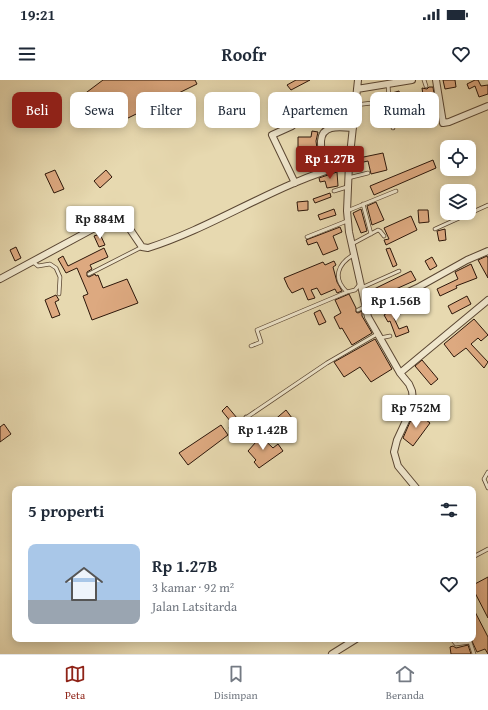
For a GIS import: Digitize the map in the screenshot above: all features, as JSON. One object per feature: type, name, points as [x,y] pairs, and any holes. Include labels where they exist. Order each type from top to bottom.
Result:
[{"type":"street","points":[[357,92],[358,80]]},
{"type":"street","points":[[357,89],[412,80]]},
{"type":"street","points":[[436,80],[443,123],[488,106]]},
{"type":"street","points":[[288,128],[272,135],[295,182]]},
{"type":"street","points":[[331,128],[325,131],[322,136],[322,154],[349,161]]},
{"type":"street","points":[[353,128],[347,187],[347,221],[350,245],[366,309],[378,336],[400,373],[411,387],[413,396],[409,417],[396,443],[394,456],[398,466],[415,486]]},
{"type":"street","points":[[0,279],[94,229],[117,215],[121,216],[142,247],[149,248],[195,229],[295,182],[349,161]]},
{"type":"street","points":[[366,309],[417,288],[467,260],[488,251]]},
{"type":"street","points":[[400,373],[488,300]]},
{"type":"street","points":[[332,654],[351,642]]},
{"type":"lane","points":[[424,80],[426,86]]},
{"type":"lane","points":[[388,84],[389,92]]},
{"type":"lane","points":[[348,178],[368,173]]},
{"type":"lane","points":[[334,191],[347,187]]},
{"type":"lane","points":[[347,211],[396,191]]},
{"type":"lane","points":[[363,204],[371,234]]},
{"type":"lane","points":[[435,229],[488,205]]},
{"type":"lane","points":[[307,237],[347,221]]},
{"type":"lane","points":[[350,245],[379,230],[384,236]]},
{"type":"lane","points":[[89,274],[142,247]]},
{"type":"lane","points":[[347,292],[339,278],[338,271],[343,263],[353,255]]},
{"type":"lane","points":[[32,261],[38,266],[50,264],[56,268],[60,277],[59,294]]},
{"type":"lane","points":[[251,346],[261,342],[257,330],[399,271]]},
{"type":"lane","points":[[358,310],[366,309]]},
{"type":"lane","points":[[231,428],[327,363],[378,336],[390,336]]},
{"type":"lane","points":[[246,417],[265,437]]},
{"type":"lane","points":[[488,472],[484,479],[488,488]]},
{"type":"lane","points":[[476,555],[488,549]]},
{"type":"lane","points":[[454,642],[456,644],[470,642],[474,654]]},
{"type":"building","points":[[103,80],[195,80],[197,84],[181,92],[136,92],[136,114],[128,118],[128,92],[87,92]]},
{"type":"building","points":[[296,80],[310,80],[291,90],[287,85]]},
{"type":"building","points":[[443,80],[455,80],[456,87],[445,89]]},
{"type":"building","points":[[478,80],[481,86],[488,85],[488,94],[479,97],[475,86],[469,89],[467,84]]},
{"type":"building","points":[[429,87],[433,87],[434,92],[423,92],[422,88],[427,89]]},
{"type":"building","points":[[312,131],[318,132],[316,141],[318,156],[319,159],[326,160],[324,164],[317,160],[318,158],[310,157],[311,148],[298,147],[298,137],[311,137]]},
{"type":"building","points":[[383,153],[387,170],[371,174],[368,161],[355,164],[354,159]]},
{"type":"building","points":[[433,160],[436,168],[374,195],[370,186]]},
{"type":"building","points":[[55,170],[64,189],[54,193],[45,174]]},
{"type":"building","points":[[106,170],[112,177],[100,188],[94,181]]},
{"type":"building","points":[[337,172],[338,186],[327,188],[325,181],[320,182],[319,178]]},
{"type":"building","points":[[330,193],[331,197],[315,203],[313,199]]},
{"type":"building","points":[[308,201],[308,210],[298,211],[297,202]]},
{"type":"building","points":[[376,202],[384,220],[372,225],[367,206]]},
{"type":"building","points":[[334,209],[336,215],[320,220],[318,215]]},
{"type":"building","points":[[361,209],[367,231],[361,233],[353,213]]},
{"type":"building","points":[[418,210],[428,210],[429,222],[419,223]]},
{"type":"building","points":[[411,216],[417,230],[386,245],[384,240],[389,239],[384,228]]},
{"type":"building","points":[[340,227],[342,232],[333,236],[338,249],[323,255],[317,242],[308,245],[306,240]]},
{"type":"building","points":[[445,229],[446,240],[439,241],[437,231]]},
{"type":"building","points":[[100,234],[105,245],[99,247],[94,236]]},
{"type":"building","points":[[16,247],[21,258],[15,261],[10,250]]},
{"type":"building","points":[[104,248],[108,257],[90,265],[92,269],[87,272],[87,276],[89,277],[95,274],[96,276],[98,275],[103,288],[127,279],[138,303],[92,320],[83,296],[88,294],[77,268],[66,273],[58,259],[63,256],[68,266]]},
{"type":"building","points":[[390,248],[397,265],[393,267],[386,249]]},
{"type":"building","points":[[487,256],[488,258],[488,278],[478,260]]},
{"type":"building","points":[[432,257],[437,266],[430,270],[425,261]]},
{"type":"building","points":[[334,261],[336,265],[333,267],[337,282],[342,291],[337,293],[335,289],[321,295],[317,288],[311,290],[315,298],[308,300],[303,288],[292,293],[288,287],[284,278],[323,262],[325,265]]},
{"type":"building","points":[[471,264],[477,278],[456,286],[457,288],[440,296],[437,289],[458,279],[455,272]]},
{"type":"building","points":[[411,271],[416,280],[378,297],[374,289]]},
{"type":"building","points":[[349,294],[356,308],[356,312],[358,313],[362,311],[362,316],[372,333],[352,345],[342,328],[340,329],[334,317],[341,313],[335,300]]},
{"type":"building","points":[[56,295],[59,300],[55,302],[60,315],[52,318],[45,300]]},
{"type":"building","points":[[467,296],[471,304],[452,314],[448,306]]},
{"type":"building","points":[[397,307],[401,314],[394,318],[399,329],[407,326],[409,332],[396,337],[390,321],[388,322],[384,315]]},
{"type":"building","points":[[320,310],[326,322],[319,325],[314,313]]},
{"type":"building","points":[[474,319],[488,335],[481,341],[478,338],[471,344],[488,362],[484,368],[466,348],[454,357],[444,344]]},
{"type":"building","points":[[375,339],[392,369],[371,382],[360,367],[344,377],[334,362]]},
{"type":"building","points":[[422,360],[438,379],[431,385],[415,366]]},
{"type":"building","points":[[227,406],[237,418],[231,422],[222,411]]},
{"type":"building","points":[[286,410],[292,418],[278,429],[272,422]]},
{"type":"building","points":[[417,413],[430,423],[413,446],[403,438],[410,422]]},
{"type":"building","points":[[4,424],[11,434],[0,442],[0,427]]},
{"type":"building","points":[[221,425],[228,435],[188,465],[179,453]]},
{"type":"building","points":[[255,431],[273,448],[278,444],[283,451],[259,468],[254,462],[256,460],[248,451],[256,442],[250,436]]},
{"type":"building","points":[[488,577],[488,618],[476,595],[476,583]]},
{"type":"building","points":[[476,614],[488,637],[488,654],[485,649],[477,652],[472,642],[476,642]]},
{"type":"building","points":[[468,645],[471,654],[451,654],[450,647],[453,646],[456,648]]}]
